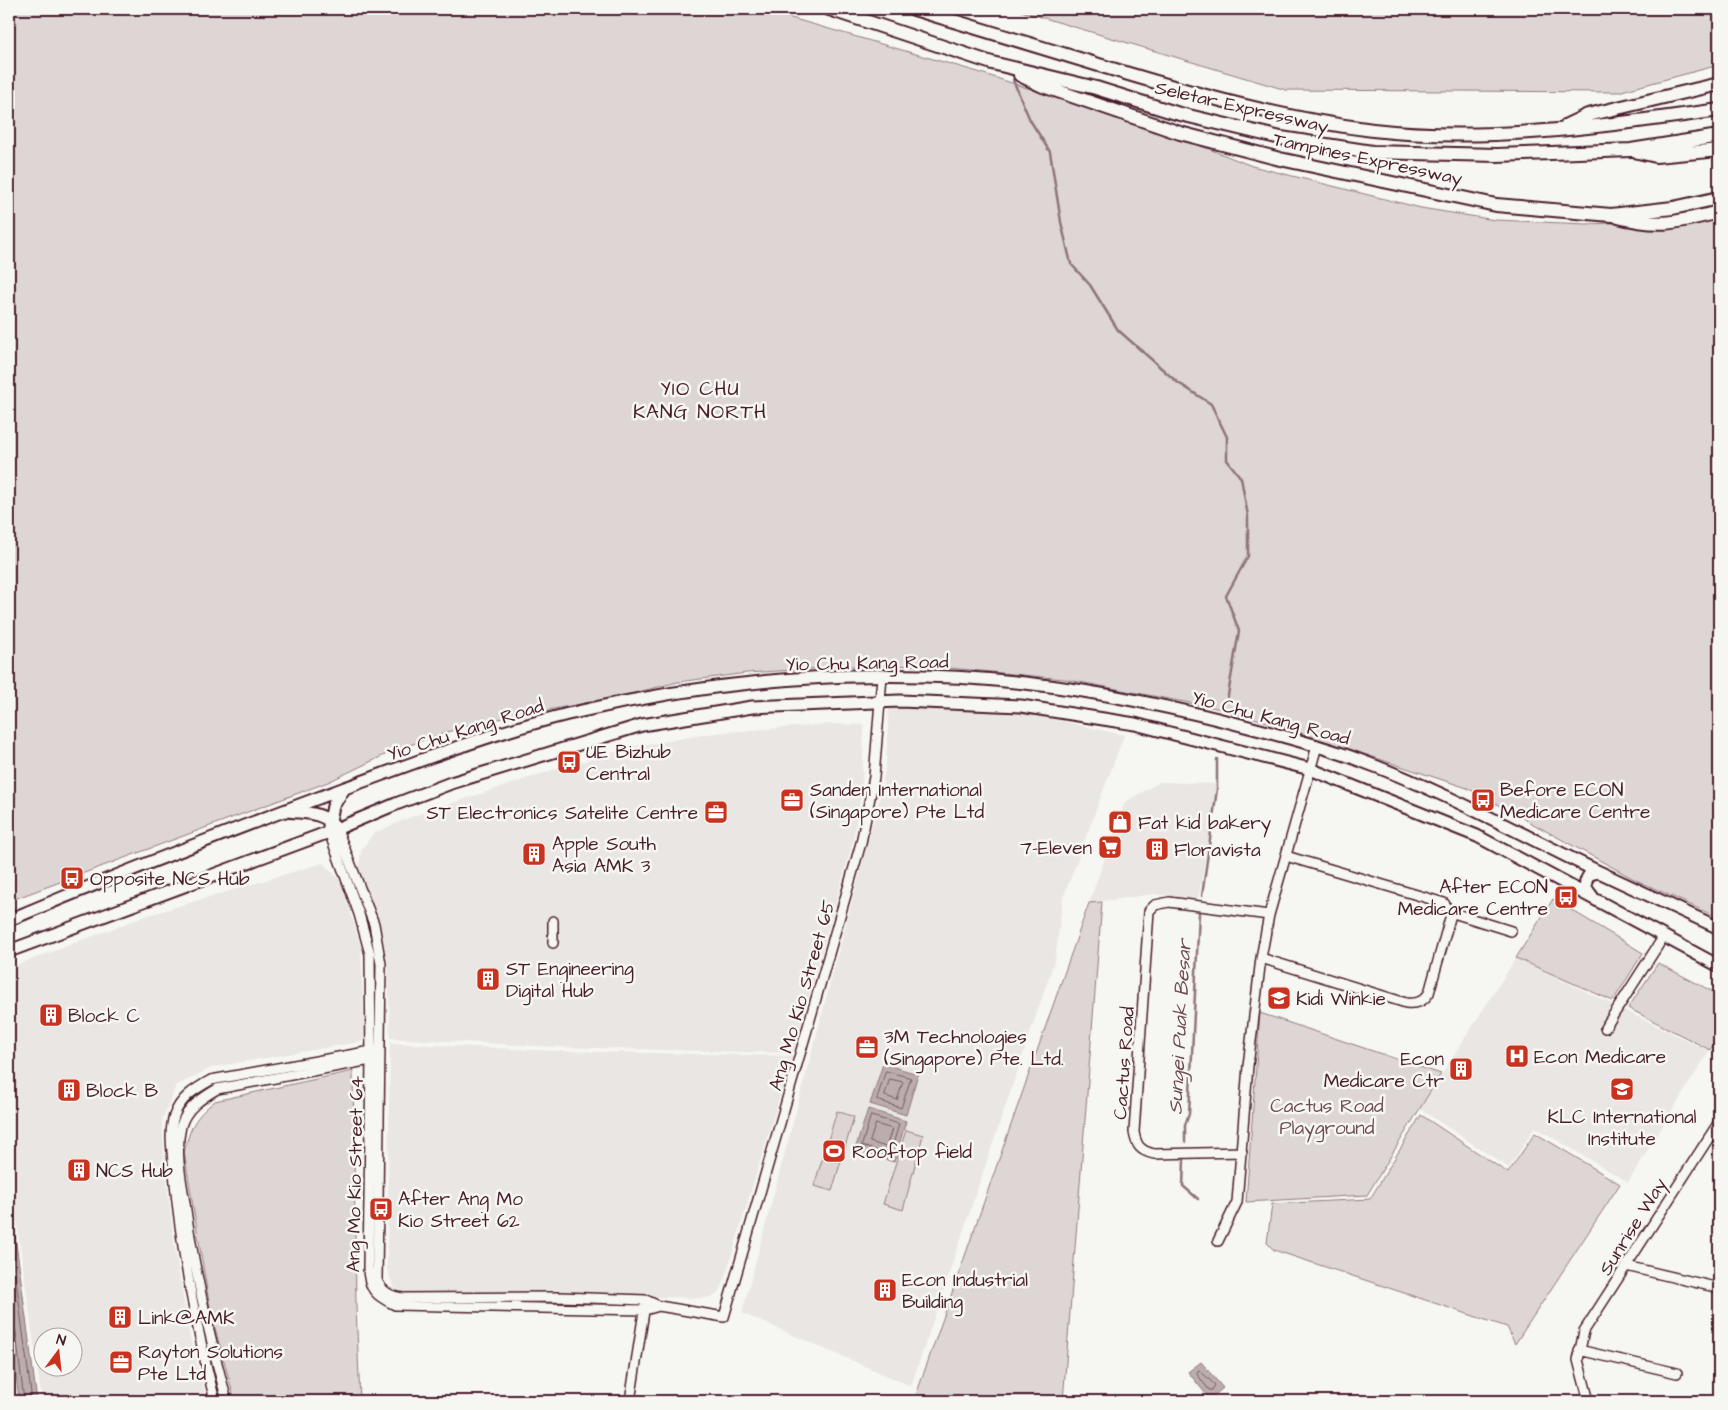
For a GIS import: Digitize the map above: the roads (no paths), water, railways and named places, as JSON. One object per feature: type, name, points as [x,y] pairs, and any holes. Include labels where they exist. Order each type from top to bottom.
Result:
[{"type":"highway","name":"Seletar Expressway","points":[[829,9],[992,63],[1096,88],[1176,113],[1281,138],[1372,152],[1488,156],[1631,150],[1719,136]]},
{"type":"highway","name":"Seletar Expressway","points":[[914,9],[1184,90],[1284,116],[1374,130],[1467,135],[1563,128],[1719,110]]},
{"type":"highway","name":"Tampines Expressway","points":[[992,63],[1043,86],[1180,133],[1280,159],[1496,205],[1611,215],[1673,208],[1719,198]]},
{"type":"highway","points":[[1563,128],[1588,115],[1719,84]]},
{"type":"highway","points":[[1631,150],[1656,156],[1719,150]]},
{"type":"highway","points":[[1611,215],[1647,224],[1674,223],[1719,212]]},
{"type":"main road","name":"Yio Chu Kang Road","points":[[9,920],[281,811],[482,737],[569,714],[655,696],[766,681],[882,676],[1024,683],[1116,696],[1233,723],[1317,746],[1362,760],[1462,803],[1598,872],[1719,928]]},
{"type":"main road","name":"Yio Chu Kang Road","points":[[9,951],[451,783],[642,724],[752,707],[880,701],[1021,706],[1126,722],[1210,741],[1310,770],[1477,836],[1719,966]]},
{"type":"main road","points":[[332,827],[333,806],[344,788]]},
{"type":"main road","points":[[281,811],[315,814],[332,827]]},
{"type":"main road","points":[[1593,897],[1586,889],[1586,882],[1590,874],[1598,872]]},
{"type":"street","name":"Ang Mo Kio Street 65","points":[[724,1317],[861,843],[874,777],[882,676]]},
{"type":"street","points":[[1218,1241],[1237,1202],[1248,1066],[1261,958],[1269,915],[1317,746]]},
{"type":"street","name":"Ang Mo Kio Street 64","points":[[332,827],[370,954],[375,1054],[376,1271],[377,1280],[386,1293],[403,1298],[560,1297],[646,1300],[659,1306],[724,1317]]},
{"type":"street","points":[[1286,856],[1444,903],[1450,912],[1511,931]]},
{"type":"street","name":"Cactus Road","points":[[1242,1152],[1154,1154],[1142,1151],[1135,1142],[1134,1132],[1149,911],[1154,905],[1169,902],[1269,915]]},
{"type":"street","points":[[1261,958],[1406,1003],[1415,1004],[1422,1001],[1429,993],[1444,943],[1450,912]]},
{"type":"street","points":[[553,921],[553,943]]},
{"type":"street","points":[[1605,1028],[1664,936]]},
{"type":"street","points":[[215,1401],[200,1342],[179,1216],[172,1140],[174,1116],[180,1104],[194,1090],[211,1080],[375,1054]]},
{"type":"street","points":[[227,1401],[203,1312],[191,1246],[181,1176],[179,1146],[181,1126],[188,1112],[200,1099],[217,1089],[375,1054]]},
{"type":"street","name":"Ang Mo Kio Street 64","points":[[375,1054],[368,1280],[371,1289],[380,1298],[395,1305],[645,1310],[659,1306]]},
{"type":"street","name":"Sunrise Way","points":[[1579,1350],[1584,1331],[1719,1122]]},
{"type":"street","points":[[1626,1266],[1719,1288]]},
{"type":"street","points":[[630,1401],[646,1300]]},
{"type":"street","points":[[1589,1401],[1578,1368],[1579,1350],[1677,1373]]},
{"type":"water","name":"Rooftop field","points":[[883,1064],[918,1074],[906,1115],[870,1104]]},
{"type":"water","name":"Rooftop field","points":[[868,1109],[906,1121],[894,1162],[855,1150]]},
{"type":"water","points":[[9,1190],[32,1363],[32,1378],[34,1378],[37,1401],[19,1401],[9,1312]]},
{"type":"water","points":[[1201,1362],[1223,1388],[1210,1399],[1188,1372]]},
{"type":"waterway","name":"Sungei Puak Besar","points":[[1013,80],[1030,120],[1050,152],[1061,222],[1071,264],[1090,285],[1118,330],[1177,382],[1211,404],[1227,437],[1227,460],[1241,478],[1248,516],[1248,556],[1226,596],[1239,631],[1227,701]]},
{"type":"waterway","name":"Sungei Puak Besar","points":[[1202,896],[1217,789],[1217,759]]},
{"type":"waterway","name":"Sungei Puak Besar","points":[[1185,1142],[1185,1125],[1189,1114],[1199,913]]},
{"type":"waterway","name":"Sungei Puak Besar","points":[[1184,1160],[1183,1186],[1198,1199]]},
{"type":"place","name":"UE Bizhub Central","points":[[569,762]]},
{"type":"place","name":"Sanden International (Singapore) Pte Ltd","points":[[792,800]]},
{"type":"place","name":"Before ECON Medicare Centre","points":[[1483,800]]},
{"type":"place","name":"ST Electronics Satelite Centre","points":[[716,812]]},
{"type":"place","name":"Fat kid bakery","points":[[1120,822]]},
{"type":"place","name":"7-Eleven","points":[[1110,847]]},
{"type":"place","name":"Floravista","points":[[1157,849]]},
{"type":"place","name":"Apple South Asia AMK 3","points":[[534,854]]},
{"type":"place","name":"Opposite NCS Hub","points":[[72,878]]},
{"type":"place","name":"After ECON Medicare Centre","points":[[1566,897]]},
{"type":"place","name":"ST Engineering Digital Hub","points":[[488,979]]},
{"type":"place","name":"Kidi Winkie","points":[[1279,998]]},
{"type":"place","name":"Block C","points":[[51,1015]]},
{"type":"place","name":"3M Technologies (Singapore) Pte. Ltd.","points":[[867,1047]]},
{"type":"place","name":"Econ Medicare","points":[[1517,1056]]},
{"type":"place","name":"Econ Medicare Ctr","points":[[1461,1069]]},
{"type":"place","name":"KLC International Institute","points":[[1622,1089]]},
{"type":"place","name":"Block B","points":[[69,1090]]},
{"type":"place","name":"Rooftop field","points":[[834,1151]]},
{"type":"place","name":"NCS Hub","points":[[79,1170]]},
{"type":"place","name":"After Ang Mo Kio Street 62","points":[[381,1209]]},
{"type":"place","name":"Econ Industrial Building","points":[[885,1290]]},
{"type":"place","name":"Link@AMK","points":[[120,1317]]},
{"type":"place","name":"Rayton Solutions Pte Ltd","points":[[121,1362]]},
{"type":"district","name":"YIO CHU KANG NORTH","points":[[700,400]]},
{"type":"park label","name":"Cactus Road Playground","points":[[1327,1116]]}]
